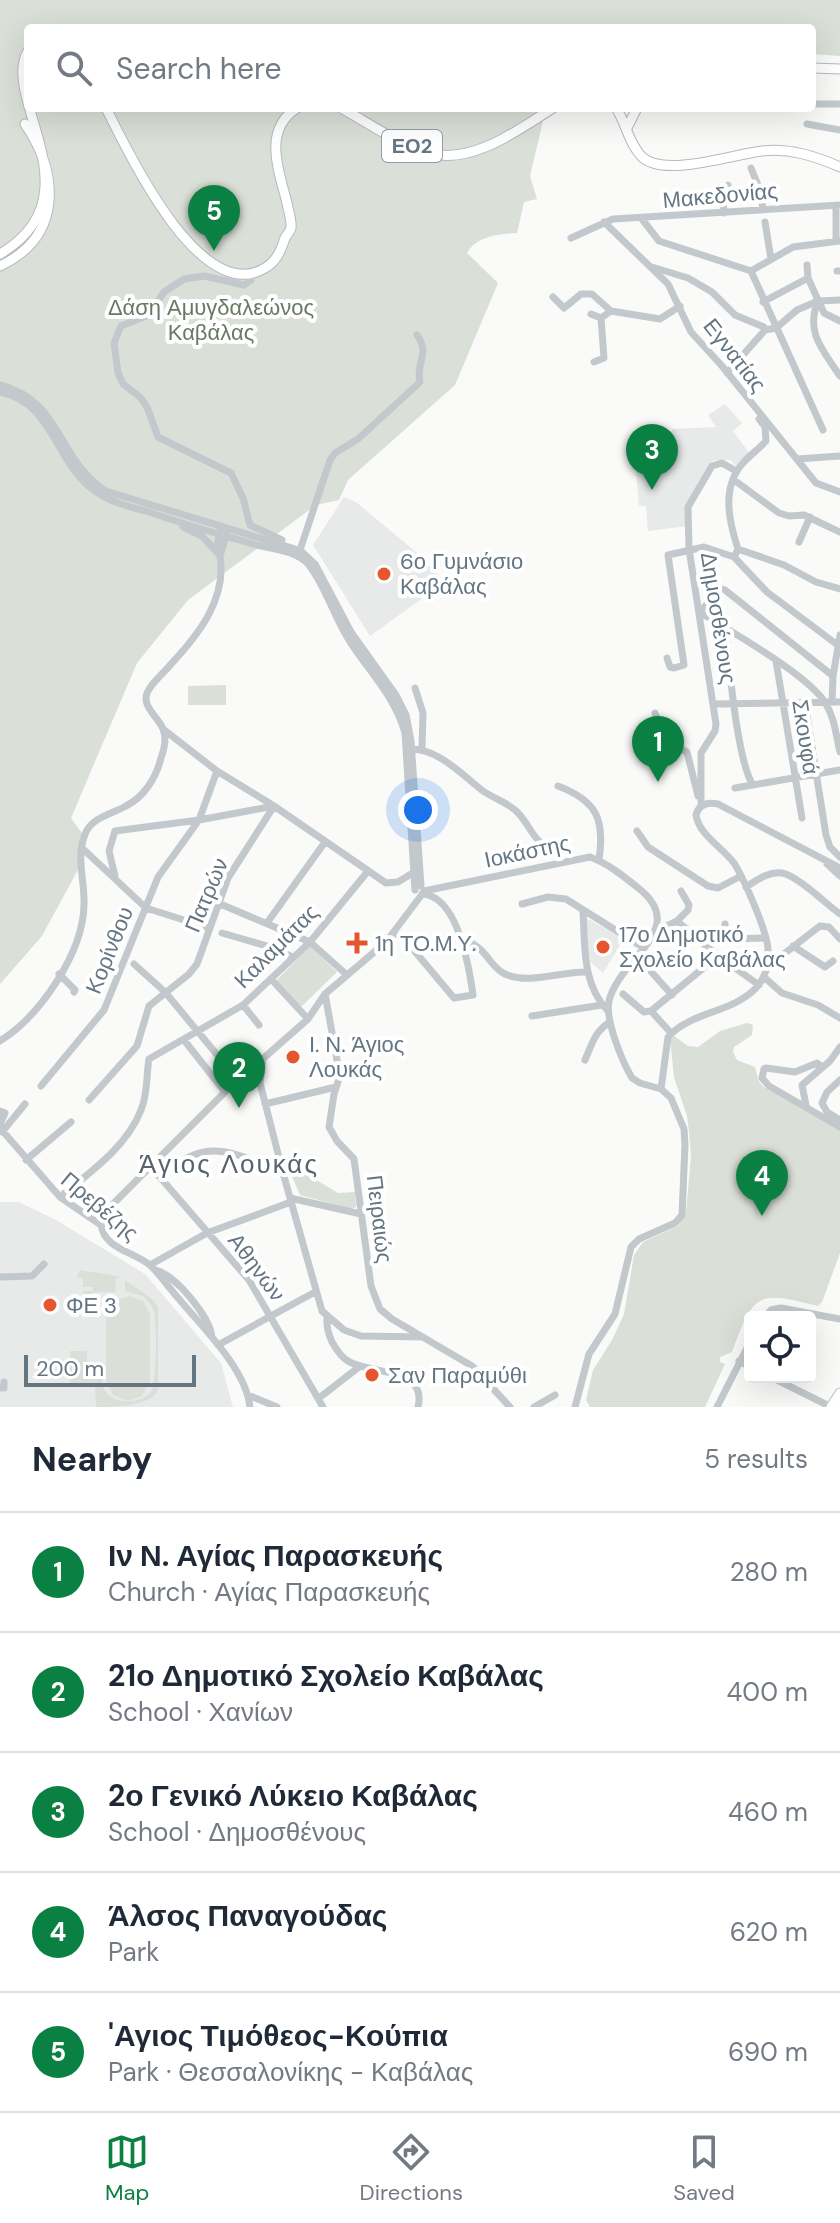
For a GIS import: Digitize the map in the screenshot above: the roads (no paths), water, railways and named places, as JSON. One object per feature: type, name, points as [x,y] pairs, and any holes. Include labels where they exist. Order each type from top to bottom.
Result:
[{"type":"main road","points":[[12,74],[24,55]]},
{"type":"main road","points":[[816,68],[840,69]]},
{"type":"main road","points":[[0,254],[25,235],[37,210],[39,180],[15,100]]},
{"type":"main road","points":[[108,112],[178,233],[216,264],[243,274],[261,270],[274,261],[290,229],[275,146],[278,130],[293,112]]},
{"type":"main road","name":"ΕΟ2","points":[[348,112],[427,153],[443,156],[474,150],[498,140],[546,112]]},
{"type":"main road","points":[[618,112],[642,157],[658,165],[676,166],[762,151],[804,153],[840,167]]},
{"type":"main road","points":[[627,128],[635,112]]},
{"type":"main road","points":[[0,266],[20,254],[35,238],[46,218],[50,199],[48,173],[39,145],[22,119]]},
{"type":"main road","points":[[831,1407],[840,1393]]},
{"type":"street","points":[[816,104],[840,104]]},
{"type":"street","points":[[807,124],[840,130]]},
{"type":"street","points":[[751,168],[760,190],[763,209]]},
{"type":"street","points":[[724,213],[723,201],[728,185]]},
{"type":"street","points":[[642,219],[659,241],[751,271],[793,247],[838,241],[838,205]]},
{"type":"street","name":"Μακεδονίας","points":[[604,222],[838,205]]},
{"type":"street","points":[[571,238],[604,222]]},
{"type":"street","name":"Εγνατίας","points":[[604,222],[668,284],[691,332],[816,483],[840,492]]},
{"type":"street","points":[[765,222],[771,259]]},
{"type":"street","points":[[807,265],[808,278],[824,313],[840,321]]},
{"type":"street","points":[[650,267],[688,278],[712,292],[735,315],[765,330]]},
{"type":"street","points":[[751,271],[823,430]]},
{"type":"street","points":[[101,1225],[104,1213],[225,1092],[308,1019],[325,994],[381,947],[420,890],[416,871],[407,718],[396,695],[355,638],[315,564],[302,550],[251,527],[243,498],[228,471],[158,437],[147,407],[123,384],[116,366],[114,343],[121,326],[149,315],[161,295],[172,285],[198,276],[237,285],[248,285],[251,280]]},
{"type":"street","points":[[763,302],[808,278]]},
{"type":"street","points":[[553,297],[564,308],[581,294],[592,294],[611,311],[660,319],[680,306]]},
{"type":"street","points":[[727,373],[765,330],[776,328],[797,310],[818,301],[840,300]]},
{"type":"street","points":[[818,301],[813,314],[813,328],[840,376]]},
{"type":"street","points":[[601,318],[611,311]]},
{"type":"street","points":[[591,314],[601,318]]},
{"type":"street","points":[[594,362],[604,358],[601,318]]},
{"type":"street","points":[[302,550],[330,460],[335,453],[358,439],[420,382],[418,373],[424,353],[417,335]]},
{"type":"street","points":[[0,385],[20,391],[38,403],[78,466],[106,491],[224,531],[246,542],[296,556],[309,565],[344,632],[399,711],[408,749]]},
{"type":"street","points":[[0,392],[15,396],[33,407],[72,470],[94,491],[118,503],[175,522],[302,550]]},
{"type":"street","points":[[756,410],[765,427],[766,441],[735,476],[728,517],[736,553],[767,592],[839,646]]},
{"type":"street","points":[[797,459],[840,456]]},
{"type":"street","name":"Δημοσθένους","points":[[701,806],[701,753],[716,728],[689,549],[688,507],[712,466],[722,463],[735,476]]},
{"type":"street","points":[[735,476],[779,513],[810,517],[840,532]]},
{"type":"street","points":[[799,542],[810,517]]},
{"type":"street","points":[[175,522],[202,536],[219,551]]},
{"type":"street","points":[[224,531],[219,551],[221,584],[213,606],[187,647],[148,691],[147,703],[163,729],[217,771],[368,871],[392,884],[416,871]]},
{"type":"street","points":[[219,551],[233,541],[246,542]]},
{"type":"street","points":[[667,658],[670,667],[684,665],[668,555],[710,547],[784,565],[816,582],[840,589]]},
{"type":"street","points":[[833,676],[725,590],[716,591],[700,612],[833,702]]},
{"type":"street","points":[[725,628],[747,777],[753,785]]},
{"type":"street","points":[[840,635],[833,676],[834,723],[840,749]]},
{"type":"street","name":"Σκουφά","points":[[776,661],[802,818]]},
{"type":"street","points":[[415,688],[423,713],[422,748]]},
{"type":"street","points":[[714,704],[833,702]]},
{"type":"street","points":[[805,703],[828,843],[840,857]]},
{"type":"street","points":[[655,713],[667,743],[687,752],[701,806]]},
{"type":"street","points":[[0,1041],[41,1003],[73,950],[84,907],[80,859],[87,829],[92,823],[131,803],[151,783],[165,742],[163,729]]},
{"type":"street","points":[[408,749],[422,748],[462,771],[482,790],[512,807],[542,844]]},
{"type":"street","points":[[735,788],[840,770]]},
{"type":"street","name":"Κορίνθου","points":[[41,1086],[104,1010],[158,877],[199,820],[217,771]]},
{"type":"street","points":[[558,786],[589,802],[599,819],[599,860]]},
{"type":"street","points":[[661,1089],[666,1045],[671,1033],[738,1000],[761,981],[767,967],[766,938],[746,887],[724,851],[699,826],[696,815],[701,806],[718,804],[840,868]]},
{"type":"street","name":"Κορίνθου","points":[[115,876],[109,851],[115,831],[274,806]]},
{"type":"street","name":"Πατρών","points":[[89,1100],[137,1046],[145,1013],[197,964],[228,878],[274,806]]},
{"type":"street","points":[[637,831],[648,847],[708,886],[718,888],[741,876]]},
{"type":"street","points":[[267,923],[325,842]]},
{"type":"street","points":[[82,848],[146,908],[209,928]]},
{"type":"street","name":"Ιοκάστης","points":[[420,890],[581,857],[599,860],[649,897],[658,914],[655,932]]},
{"type":"street","points":[[826,862],[840,876]]},
{"type":"street","name":"Καλαμάτας","points":[[60,1197],[92,1171],[126,1135],[142,1109],[149,1059],[243,1005],[310,942],[368,871]]},
{"type":"street","points":[[746,887],[763,877],[783,873],[840,914]]},
{"type":"street","points":[[394,932],[407,942],[440,984],[458,1000],[473,994],[462,939],[450,916],[432,897],[420,890]]},
{"type":"street","points":[[605,1008],[614,986],[655,932],[677,921],[688,910],[689,905],[681,891]]},
{"type":"street","points":[[522,904],[548,897],[566,899],[644,948]]},
{"type":"street","points":[[218,903],[310,942],[347,975]]},
{"type":"street","points":[[575,1407],[589,1354],[615,1314],[631,1247],[639,1239],[675,1223],[683,1208],[684,1129],[671,1098],[661,1089],[632,1078],[605,1008],[587,972],[583,911]]},
{"type":"street","points":[[677,921],[718,956],[782,993],[818,1005],[840,1018]]},
{"type":"street","points":[[725,924],[726,939],[766,938]]},
{"type":"street","points":[[767,967],[820,926],[829,927],[840,939]]},
{"type":"street","points":[[222,933],[293,957]]},
{"type":"street","points":[[462,939],[477,945],[502,973],[516,977],[587,972]]},
{"type":"street","points":[[793,946],[825,967],[833,961]]},
{"type":"street","points":[[623,994],[647,1013],[718,956]]},
{"type":"street","points":[[638,957],[672,995]]},
{"type":"street","points":[[134,964],[165,992],[238,1080],[260,1083]]},
{"type":"street","points":[[59,974],[74,992]]},
{"type":"street","points":[[272,980],[308,1019]]},
{"type":"street","name":"Πειραιώς","points":[[325,994],[340,1073],[329,1127],[354,1159],[371,1286],[378,1304],[392,1319],[476,1369],[510,1407]]},
{"type":"street","points":[[243,1005],[259,1025]]},
{"type":"street","points":[[629,1013],[638,1007]]},
{"type":"street","points":[[532,1016],[605,1008]]},
{"type":"street","points":[[651,1011],[671,1033]]},
{"type":"street","points":[[585,1060],[600,1028],[610,1022]]},
{"type":"street","points":[[184,1040],[225,1092]]},
{"type":"street","points":[[807,1107],[800,1089],[802,1085],[840,1048]]},
{"type":"street","points":[[767,1058],[772,1067]]},
{"type":"street","points":[[263,1059],[260,1083],[265,1104],[315,1292],[327,1317],[328,1330],[339,1354],[359,1367],[408,1379],[418,1392],[418,1407]]},
{"type":"street","points":[[822,1067],[817,1063],[795,1072],[772,1067],[764,1069],[765,1082],[840,1127]]},
{"type":"street","points":[[840,1080],[827,1092],[822,1103],[827,1112],[840,1120]]},
{"type":"street","points":[[265,1104],[336,1087]]},
{"type":"street","points":[[1,1128],[25,1104]]},
{"type":"street","points":[[0,1111],[5,1113],[1,1128]]},
{"type":"street","points":[[26,1160],[71,1122]]},
{"type":"street","name":"Πρεβέζης","points":[[1,1128],[60,1197],[101,1225],[103,1234],[111,1244],[169,1276],[210,1324],[215,1342],[249,1395],[250,1407]]},
{"type":"street","points":[[152,1168],[165,1169],[192,1155],[215,1150],[283,1173]]},
{"type":"street","name":"Αθηνών","points":[[152,1168],[249,1280],[323,1407]]},
{"type":"street","points":[[291,1200],[361,1214]]},
{"type":"street","name":"Πρεβέζης","points":[[151,1267],[207,1233],[291,1200]]},
{"type":"street","points":[[0,1277],[32,1276],[44,1264]]},
{"type":"street","points":[[215,1342],[315,1292]]},
{"type":"street","points":[[770,1311],[781,1308],[797,1311]]},
{"type":"street","points":[[816,1315],[840,1319]]},
{"type":"street","points":[[327,1317],[344,1330],[366,1337],[425,1337]]},
{"type":"street","points":[[717,1407],[744,1352]]},
{"type":"street","points":[[739,1361],[744,1364]]},
{"type":"street","points":[[319,1398],[359,1367]]},
{"type":"street","points":[[783,1383],[831,1407]]},
{"type":"street","points":[[249,1395],[277,1407]]},
{"type":"street","points":[[534,1407],[555,1395]]},
{"type":"place","name":"'Αγιος Τιμόθεος-Κούπια","points":[[214,251]]},
{"type":"place","name":"2ο Γενικό Λύκειο Καβάλας","points":[[652,490]]},
{"type":"place","name":"6ο Γυμνάσιο Καβάλας","points":[[384,574]]},
{"type":"place","name":"Ιν Ν. Αγίας Παρασκευής","points":[[658,782]]},
{"type":"place","name":"1η ΤΟ.Μ.Υ.","points":[[357,943]]},
{"type":"place","name":"17ο Δημοτικό Σχολείο Καβάλας","points":[[603,947]]},
{"type":"place","name":"Ι. Ν. Άγιος Λουκάς","points":[[293,1057]]},
{"type":"place","name":"21ο Δημοτικό Σχολείο Καβάλας","points":[[239,1108]]},
{"type":"place","name":"Άλσος Παναγούδας","points":[[762,1216]]},
{"type":"place","name":"ΦΕ 3","points":[[50,1305]]},
{"type":"place","name":"Σαν Παραμύθι","points":[[372,1375]]},
{"type":"district","name":"Άγιος Λουκάς","points":[[229,1164]]},
{"type":"park label","name":"Δάση Αμυγδαλεώνος Καβάλας","points":[[211,320]]}]
